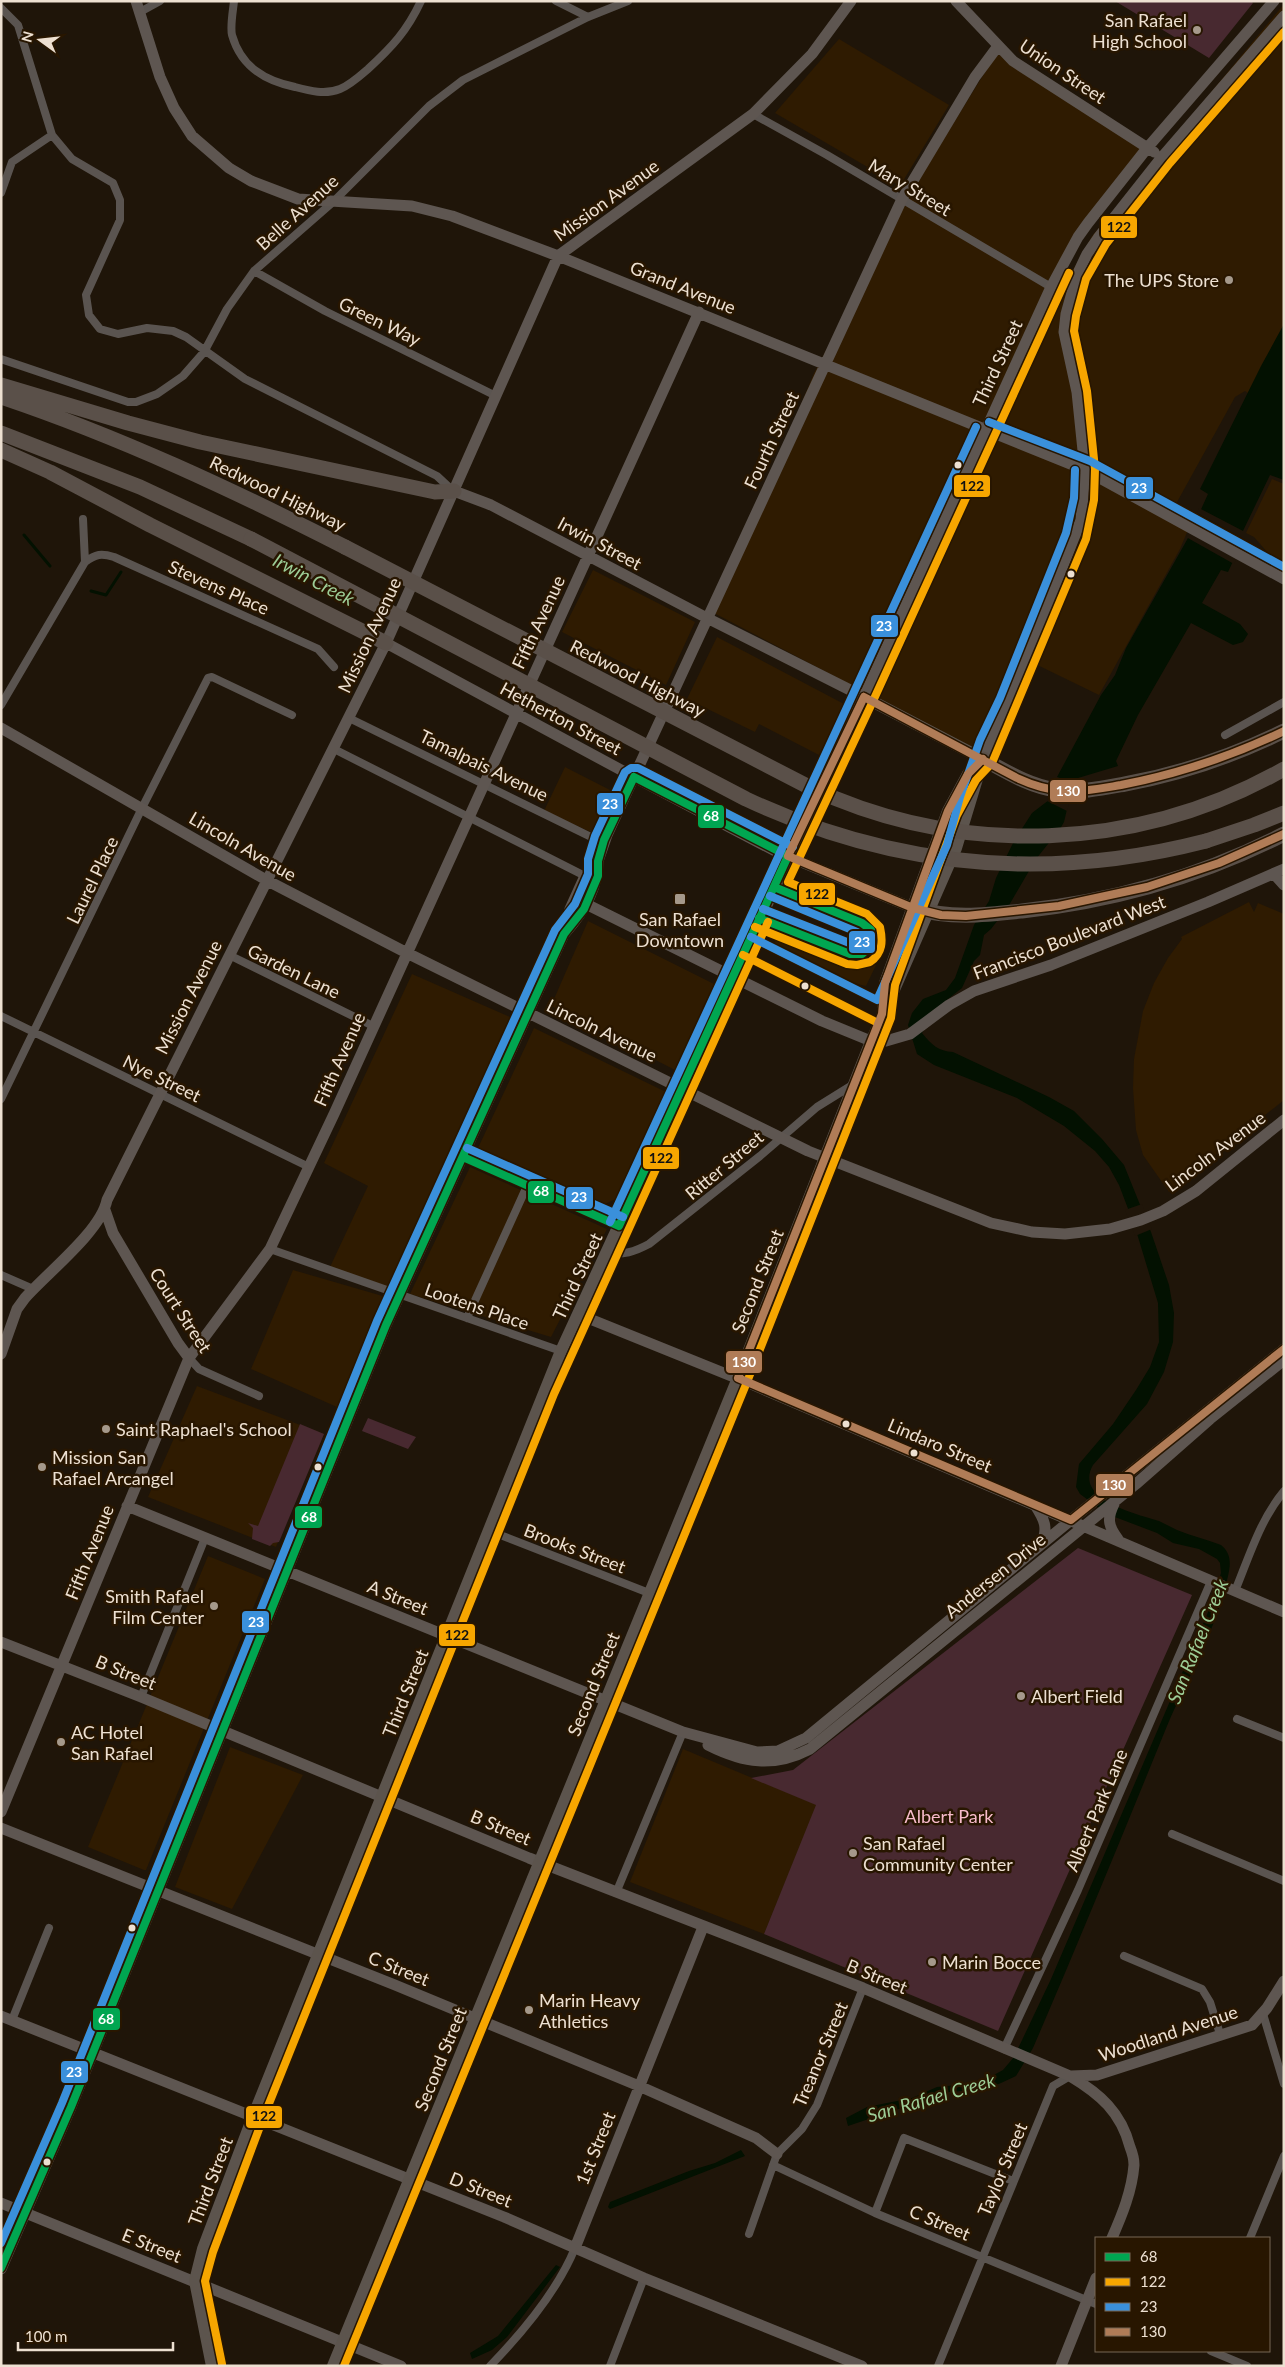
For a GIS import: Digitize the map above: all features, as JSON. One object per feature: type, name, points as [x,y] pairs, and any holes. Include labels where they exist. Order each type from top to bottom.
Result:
[{"type":"highway","points":[[1,385],[128,423],[229,449],[436,492],[454,491]]},
{"type":"highway","name":"Redwood Highway","points":[[1,397],[157,456],[240,494],[809,787],[846,804],[890,817],[957,831],[1004,837],[1048,837],[1096,833],[1142,826],[1189,812],[1232,796],[1284,769]]},
{"type":"highway","points":[[1,432],[132,483],[251,539],[746,798],[830,833],[916,855],[960,862],[1031,865],[1122,859],[1206,841],[1284,813]]},
{"type":"highway","points":[[1,450],[50,472],[168,534],[386,643]]},
{"type":"highway","points":[[983,759],[1023,780],[1047,788],[1074,791],[1118,785],[1166,775],[1209,762],[1284,731]]},
{"type":"highway","points":[[920,910],[950,916],[971,916],[1016,912],[1082,902],[1147,888],[1219,863],[1284,834]]},
{"type":"main road","name":"Irwin Street","points":[[864,697],[983,759]]},
{"type":"main road","name":"Third Street","points":[[212,2366],[195,2281],[203,2249],[253,2117],[562,1351],[788,856],[864,697]]},
{"type":"main road","name":"Second Street","points":[[920,910],[954,798],[968,774],[983,759]]},
{"type":"main road","name":"Second Street","points":[[333,2366],[738,1378],[882,1014],[885,983],[920,910],[956,848],[983,759]]},
{"type":"street","name":"Grand Avenue","points":[[136,1],[160,77],[174,108],[192,136],[229,168],[251,181],[298,199],[412,206],[452,216],[558,256],[1085,470],[1284,579]]},
{"type":"street","points":[[140,12],[160,1]]},
{"type":"street","points":[[234,1],[232,34],[244,61],[259,74],[279,84],[326,92],[341,89],[359,77],[397,42],[412,20],[421,1]]},
{"type":"street","points":[[556,1],[588,17]]},
{"type":"street","name":"Belle Avenue","points":[[1,359],[100,394],[136,402],[157,394],[183,376],[204,352],[227,309],[254,272],[333,202],[428,106],[463,80],[588,17],[628,1]]},
{"type":"street","name":"Mission Avenue","points":[[1,1354],[17,1309],[33,1289],[91,1230],[105,1210],[107,1200],[159,1094],[268,881],[386,643],[454,491],[494,395],[558,256],[753,114],[812,54],[851,1]]},
{"type":"street","name":"Union Street","points":[[956,1],[1013,61],[1162,157]]},
{"type":"street","name":"Third Street","points":[[864,697],[1051,288],[1078,237],[1148,147],[1274,1]]},
{"type":"street","points":[[1,8],[18,25],[52,135],[12,162],[1,193]]},
{"type":"street","points":[[1162,157],[1284,16]]},
{"type":"street","name":"Fourth Street","points":[[564,934],[581,914],[586,904],[598,876],[598,861],[604,840],[902,199],[975,77],[998,46]]},
{"type":"street","name":"Mary Street","points":[[753,114],[902,199],[1051,288]]},
{"type":"street","name":"Irwin Street","points":[[52,135],[72,159],[113,183],[120,200],[120,220],[86,295],[89,315],[100,329],[118,334],[152,328],[173,331],[186,337],[204,352],[245,379],[436,476],[454,491],[491,505],[707,618],[864,697]]},
{"type":"street","name":"Second Street","points":[[983,759],[1009,702],[1076,536],[1084,499],[1085,470],[1077,392],[1064,332],[1071,294],[1087,254],[1162,157]]},
{"type":"street","name":"Green Way","points":[[254,272],[325,311],[494,395]]},
{"type":"street","name":"Fifth Avenue","points":[[1,1812],[189,1358],[270,1249],[699,312]]},
{"type":"street","points":[[1,705],[85,562],[83,519]]},
{"type":"street","name":"Stevens Place","points":[[85,562],[95,555],[114,556],[318,648],[334,666]]},
{"type":"street","name":"Hetherton Street","points":[[386,643],[634,777],[788,856],[920,910]]},
{"type":"street","name":"Laurel Place","points":[[1,1099],[205,682],[212,677],[292,716]]},
{"type":"street","points":[[1225,735],[1284,702]]},
{"type":"street","name":"Tamalpais Avenue","points":[[349,718],[589,836],[604,840]]},
{"type":"street","name":"Lincoln Avenue","points":[[1,728],[268,881],[407,953],[780,1138],[969,1216],[1008,1228],[1044,1234],[1065,1234],[1122,1226],[1149,1216],[1196,1191],[1284,1120]]},
{"type":"street","points":[[334,749],[585,876]]},
{"type":"street","name":"Fourth Street","points":[[1,2269],[92,2053],[286,1570],[399,1295],[564,934],[570,909],[585,876],[598,861]]},
{"type":"street","points":[[1279,871],[1284,885]]},
{"type":"street","name":"Francisco Boulevard West","points":[[871,1040],[903,1038],[955,1001],[974,990],[1043,969],[1279,871]]},
{"type":"street","points":[[586,904],[822,1021],[871,1040]]},
{"type":"street","name":"Garden Lane","points":[[229,955],[373,1026]]},
{"type":"street","name":"Nye Street","points":[[1,1016],[309,1166]]},
{"type":"street","name":"Ritter Street","points":[[607,1253],[622,1255],[634,1252],[649,1244],[817,1107],[854,1084]]},
{"type":"street","points":[[463,1157],[619,1226]]},
{"type":"street","points":[[467,1318],[527,1186]]},
{"type":"street","name":"Court Street","points":[[105,1210],[109,1225],[116,1239],[178,1343],[189,1358],[199,1369],[259,1396]]},
{"type":"street","name":"Lootens Place","points":[[270,1249],[562,1351]]},
{"type":"street","points":[[1,1276],[33,1289]]},
{"type":"street","name":"Lindaro Street","points":[[580,1314],[738,1378],[1284,1612]]},
{"type":"street","name":"Andersen Drive","points":[[767,1757],[806,1738],[1071,1520],[1284,1349]]},
{"type":"street","name":"Andersen Drive","points":[[767,1757],[795,1757],[810,1749],[1084,1526],[1103,1515],[1115,1500],[1210,1419],[1284,1360]]},
{"type":"street","points":[[1232,1590],[1256,1538],[1275,1502],[1284,1491]]},
{"type":"street","points":[[1036,1505],[1046,1528],[1041,1545]]},
{"type":"street","name":"A Street","points":[[127,1506],[606,1700],[683,1732],[723,1752],[767,1757]]},
{"type":"street","points":[[1103,1515],[1119,1540]]},
{"type":"street","name":"Brooks Street","points":[[490,1531],[649,1593]]},
{"type":"street","points":[[141,1697],[205,1538]]},
{"type":"street","name":"Albert Park Lane","points":[[1004,2049],[1078,1890],[1213,1581]]},
{"type":"street","name":"B Street","points":[[1,1642],[222,1730],[616,1893],[863,1988],[1070,2076],[1095,2091],[1107,2103],[1122,2124],[1131,2149],[1134,2163],[1131,2188],[1112,2237]]},
{"type":"street","points":[[1238,1719],[1284,1738]]},
{"type":"street","points":[[616,1893],[683,1732]]},
{"type":"street","name":"C Street","points":[[1,1828],[318,1954],[639,2086],[756,2138],[775,2159],[875,2213],[1092,2302]]},
{"type":"street","points":[[1172,1834],[1284,1881]]},
{"type":"street","name":"1st Street","points":[[490,2366],[512,2343],[565,2272],[703,1927]]},
{"type":"street","points":[[7,2018],[49,1928]]},
{"type":"street","points":[[1124,1956],[1202,1989],[1210,2002],[1220,2034]]},
{"type":"street","name":"Woodland Avenue","points":[[1070,2076],[1097,2075],[1252,2025],[1263,2014],[1284,1981]]},
{"type":"street","name":"Treanor Street","points":[[749,2234],[775,2159],[802,2129],[817,2105],[863,1988]]},
{"type":"street","points":[[1263,2014],[1283,2081]]},
{"type":"street","name":"D Street","points":[[7,2018],[504,2216],[644,2278],[862,2366]]},
{"type":"street","name":"Taylor Street","points":[[938,2366],[1053,2086],[1070,2076]]},
{"type":"street","points":[[875,2213],[904,2138],[1013,2181]]},
{"type":"street","points":[[1250,2237],[1284,2156]]},
{"type":"street","name":"E Street","points":[[1,2203],[401,2366]]},
{"type":"street","points":[[610,2366],[644,2278]]},
{"type":"street","points":[[1060,2366],[1092,2302],[1095,2284]]},
{"type":"street","points":[[1213,2352],[1247,2366]]},
{"type":"shaded area","points":[[1284,4],[1284,324],[1248,393],[1245,391],[1235,397],[1171,513],[1188,530],[1180,549],[1099,695],[1023,658],[983,754],[714,613],[814,373],[907,198],[997,53],[1143,149],[1047,283],[1062,289],[1092,236]]},
{"type":"shaded area","points":[[839,39],[949,105],[900,186],[775,113]]},
{"type":"shaded area","points":[[1272,479],[1284,484],[1284,562],[1268,553],[1254,537],[1246,533]]},
{"type":"shaded area","points":[[593,570],[695,622],[666,685],[562,632]]},
{"type":"shaded area","points":[[717,637],[844,704],[819,755],[759,724],[755,732],[687,699]]},
{"type":"shaded area","points":[[565,767],[610,790],[593,833],[544,811]]},
{"type":"shaded area","points":[[1249,902],[1254,912],[1258,903],[1284,914],[1284,1100],[1169,1192],[1143,1155],[1136,1130],[1133,1088],[1134,1059],[1143,1011],[1154,983],[1168,958],[1182,939],[1181,937]]},
{"type":"shaded area","points":[[588,921],[714,984],[675,1070],[551,1006]]},
{"type":"shaded area","points":[[777,937],[814,952],[876,965],[866,986],[832,978],[793,964],[770,953]]},
{"type":"shaded area","points":[[412,974],[512,1018],[392,1288],[330,1267],[368,1186],[324,1163]]},
{"type":"shaded area","points":[[534,1028],[666,1092],[618,1198],[603,1205],[478,1148]]},
{"type":"shaded area","points":[[470,1167],[607,1229],[551,1337],[410,1294]]},
{"type":"shaded area","points":[[293,1270],[386,1297],[337,1407],[251,1369]]},
{"type":"shaded area","points":[[197,1386],[324,1434],[276,1547],[148,1497]]},
{"type":"shaded area","points":[[208,1556],[265,1579],[146,1870],[144,1870],[88,1847]]},
{"type":"shaded area","points":[[230,1747],[303,1775],[232,1909],[175,1887]]},
{"type":"shaded area","points":[[683,1749],[817,1805],[764,1934],[630,1882]]},
{"type":"green space","name":"San Rafael High School","points":[[1115,1],[1251,1],[1253,3],[1209,58]]},
{"type":"green space","points":[[368,1418],[416,1437],[408,1449],[362,1431]]},
{"type":"green space","points":[[300,1424],[324,1434],[279,1542],[273,1543],[270,1546],[252,1539],[253,1528],[248,1523],[258,1526]]},
{"type":"green space","name":"Albert Park","points":[[1078,1548],[1192,1595],[998,2031],[764,1934],[816,1805],[751,1778],[793,1770]]},
{"type":"water","name":"San Rafael Creek","points":[[1284,324],[1284,480],[1270,475],[1241,535],[1243,540],[1228,572],[1221,570],[1202,603],[1240,624],[1248,634],[1243,642],[1233,645],[1191,623],[1138,715],[1116,761],[1118,766],[1078,778],[1072,788],[1064,822],[1060,829],[1036,859],[1008,907],[984,935],[980,955],[974,961],[962,988],[939,1006],[922,1033],[939,1049],[953,1052],[1049,1097],[1074,1111],[1102,1139],[1124,1165],[1151,1232],[1169,1285],[1174,1313],[1173,1342],[1164,1372],[1147,1404],[1093,1465],[1089,1477],[1092,1488],[1111,1504],[1221,1545],[1227,1551],[1229,1559],[1228,1576],[1217,1614],[1201,1652],[1167,1726],[1033,2048],[1016,2076],[986,2089],[949,2092],[848,2126],[846,2118],[867,2107],[912,2098],[937,2087],[979,2083],[1003,2070],[1014,2057],[1051,1979],[1212,1603],[1221,1573],[1220,1563],[1217,1559],[1199,1549],[1173,1543],[1157,1533],[1107,1514],[1080,1494],[1076,1487],[1079,1464],[1113,1424],[1136,1390],[1150,1367],[1159,1342],[1158,1303],[1135,1227],[1119,1185],[1109,1167],[1095,1151],[1064,1126],[1017,1098],[934,1065],[917,1054],[908,1025],[912,1013],[923,999],[946,990],[955,978],[974,925],[989,901],[996,878],[1014,841],[1032,813],[1049,800],[1060,778],[1057,777],[1101,695],[1115,675],[1126,648],[1188,538],[1208,494],[1200,489]]},
{"type":"water","points":[[741,2150],[745,2156],[610,2209],[608,2207],[610,2202],[689,2171],[715,2163]]},
{"type":"water","points":[[556,2265],[560,2267],[507,2337],[492,2350],[472,2359],[470,2353],[498,2336]]},
{"type":"pier","points":[[1199,508],[1245,532],[1245,540],[1197,513]]},
{"type":"pier","points":[[1195,517],[1244,544],[1234,564],[1186,537]]},
{"type":"pier","points":[[1082,778],[1074,789],[1067,811],[1047,801],[1058,779]]},
{"type":"pier","points":[[1142,1204],[1152,1229],[1135,1236],[1125,1210]]},
{"type":"waterway","name":"Irwin Creek","points":[[24,535],[50,566]]},
{"type":"waterway","name":"Irwin Creek","points":[[91,591],[106,595],[121,572]]},
{"type":"transit line","name":"122","points":[[344,2366],[747,1382],[891,1018],[895,985],[957,815],[976,780],[992,763],[1086,539],[1094,500],[1095,469],[1087,391],[1074,331],[1086,279],[1106,244],[1170,163],[1284,32]]},
{"type":"transit line","name":"122","points":[[755,927],[847,964],[857,965],[870,962],[880,951],[882,942],[880,927],[867,914],[788,882],[1069,273]]},
{"type":"transit line","name":"23","points":[[989,422],[1090,461],[1284,567]]},
{"type":"transit line","name":"23","points":[[610,1222],[976,427]]},
{"type":"transit line","name":"23","points":[[751,937],[877,1000],[947,845],[960,797],[980,740],[1000,698],[1066,533],[1074,498],[1075,470]]},
{"type":"transit line","name":"130","points":[[864,697],[1017,778],[1052,790],[1079,791],[1121,785],[1184,770],[1225,756],[1284,731]]},
{"type":"transit line","name":"130","points":[[788,856],[864,697]]},
{"type":"transit line","name":"130","points":[[983,759],[968,774],[948,811],[885,983],[882,1014],[738,1378],[1071,1520],[1284,1349]]},
{"type":"transit line","name":"23","points":[[1,2243],[62,2103],[377,1321],[555,930],[575,904],[588,874],[588,859],[595,836],[625,772],[631,768],[638,768],[793,847]]},
{"type":"transit line","name":"68","points":[[634,777],[788,856]]},
{"type":"transit line","name":"68","points":[[1,2268],[71,2107],[386,1325],[564,934],[584,909],[598,876],[598,861],[604,840],[634,777]]},
{"type":"transit line","name":"130","points":[[788,856],[913,908],[941,915],[966,916],[1059,906],[1147,887],[1219,863],[1284,834]]},
{"type":"transit line","name":"68","points":[[619,1226],[788,856]]},
{"type":"transit line","name":"68","points":[[759,918],[850,954],[862,954],[871,946],[871,930],[862,923],[774,887]]},
{"type":"transit line","name":"23","points":[[763,909],[852,944],[862,943],[862,935],[857,932],[770,896]]},
{"type":"transit line","name":"122","points":[[222,2364],[205,2281],[213,2252],[262,2121],[554,1394],[768,922]]},
{"type":"transit line","name":"122","points":[[743,955],[878,1023]]},
{"type":"transit line","name":"23","points":[[467,1148],[623,1217]]},
{"type":"transit line","name":"68","points":[[463,1157],[619,1226]]},
{"type":"place","name":"San Rafael High School","points":[[1197,30]]},
{"type":"place","name":"The UPS Store","points":[[1229,280]]},
{"type":"place","name":"San Rafael Downtown","points":[[680,899]]},
{"type":"place","name":"Saint Raphael's School","points":[[106,1429]]},
{"type":"place","name":"Mission San Rafael Arcangel","points":[[42,1467]]},
{"type":"place","name":"Smith Rafael Film Center","points":[[214,1606]]},
{"type":"place","name":"Albert Field","points":[[1021,1696]]},
{"type":"place","name":"AC Hotel San Rafael","points":[[61,1742]]},
{"type":"place","name":"San Rafael Community Center","points":[[853,1853]]},
{"type":"place","name":"Marin Bocce","points":[[932,1962]]},
{"type":"place","name":"Marin Heavy Athletics","points":[[529,2010]]}]
